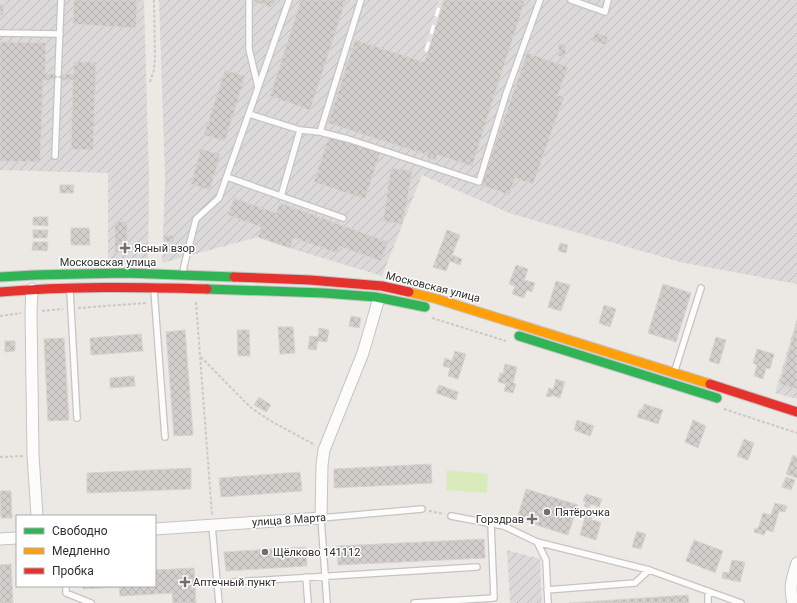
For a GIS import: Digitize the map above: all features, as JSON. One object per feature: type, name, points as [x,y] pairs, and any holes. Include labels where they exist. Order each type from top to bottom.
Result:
[{"type":"main road","name":"Московская улица","points":[[0,277],[101,272],[310,280],[382,286],[437,299],[675,372],[797,412]]},
{"type":"main road","name":"Московская улица","points":[[0,292],[32,289],[133,287],[324,293],[379,298],[427,307],[435,310]]},
{"type":"main road","points":[[509,337],[726,405]]},
{"type":"street","points":[[32,289],[33,455],[37,515]]},
{"type":"street","points":[[321,518],[322,465],[324,450],[363,353],[379,298]]},
{"type":"street","name":"улица 8 Марта","points":[[156,529],[321,518]]},
{"type":"street","points":[[0,539],[16,538]]},
{"type":"street","points":[[793,603],[790,589],[797,562]]},
{"type":"lane","points":[[55,156],[61,0]]},
{"type":"lane","points":[[249,0],[249,48],[258,88]]},
{"type":"lane","points":[[183,275],[196,218],[219,198],[289,0]]},
{"type":"lane","points":[[320,132],[361,0]]},
{"type":"lane","points":[[249,114],[300,130],[320,132],[348,139],[479,182],[506,94],[540,0]]},
{"type":"lane","points":[[571,0],[605,12],[608,0]]},
{"type":"lane","points":[[0,33],[60,34]]},
{"type":"lane","points":[[281,196],[300,130]]},
{"type":"lane","points":[[227,177],[343,218]]},
{"type":"lane","points":[[70,288],[77,418]]},
{"type":"lane","points":[[154,288],[165,437]]},
{"type":"lane","points":[[675,372],[701,288]]},
{"type":"lane","name":"улица 8 Марта","points":[[321,518],[422,509]]},
{"type":"lane","points":[[451,516],[504,526],[537,542],[649,570],[741,603]]},
{"type":"lane","points":[[321,518],[327,603]]},
{"type":"lane","points":[[414,603],[495,600],[490,524]]},
{"type":"lane","points":[[212,526],[219,603]]},
{"type":"lane","points":[[537,542],[546,560],[548,603]]},
{"type":"lane","points":[[217,583],[477,567]]},
{"type":"lane","points":[[547,590],[635,583],[649,570]]},
{"type":"lane","points":[[306,577],[308,603]]},
{"type":"lane","points":[[66,587],[66,593],[85,602],[91,603]]},
{"type":"lane","points":[[708,591],[708,603]]},
{"type":"path","points":[[150,82],[154,70],[155,57],[154,0]]},
{"type":"path","points":[[196,301],[212,526]]},
{"type":"path","points":[[0,316],[31,312],[155,303]]},
{"type":"path","points":[[426,316],[509,337]]},
{"type":"path","points":[[200,356],[250,407],[269,420],[324,450]]},
{"type":"path","points":[[726,405],[797,433]]},
{"type":"path","points":[[0,457],[33,455]]},
{"type":"path","points":[[422,509],[451,516]]},
{"type":"shaded area","points":[[0,0],[144,0],[149,180],[148,262],[108,261],[108,173],[0,170]]},
{"type":"shaded area","points":[[159,0],[797,0],[797,284],[680,262],[509,213],[422,175],[382,276],[258,237],[162,263],[165,180]]},
{"type":"shaded area","points":[[797,318],[797,399],[775,393]]},
{"type":"shaded area","points":[[507,550],[540,559],[542,603],[510,603]]},
{"type":"green space","points":[[447,470],[488,474],[487,493],[446,490]]},
{"type":"building","points":[[74,0],[137,0],[136,28],[73,24]]},
{"type":"building","points":[[249,0],[275,0],[273,8]]},
{"type":"building","points":[[301,0],[346,0],[310,110],[270,96]]},
{"type":"building","points":[[444,0],[525,0],[472,166],[437,155],[436,160],[427,158],[428,153],[425,152],[424,154],[328,123],[355,40],[424,62]]},
{"type":"building","points":[[0,5],[4,5],[3,15],[0,15]]},
{"type":"building","points":[[595,32],[608,37],[606,45],[592,41]]},
{"type":"building","points":[[0,42],[46,43],[45,74],[74,74],[74,62],[96,62],[93,150],[71,149],[73,80],[43,80],[40,162],[0,161]]},
{"type":"building","points":[[559,44],[566,45],[565,57],[558,56]]},
{"type":"building","points":[[527,53],[568,67],[558,95],[564,97],[533,184],[515,178],[509,195],[481,185]]},
{"type":"building","points":[[225,70],[245,76],[225,141],[204,135]]},
{"type":"building","points":[[329,136],[380,153],[365,199],[314,182]]},
{"type":"building","points":[[201,149],[220,154],[210,190],[191,184]]},
{"type":"building","points":[[391,168],[412,171],[402,224],[383,221]]},
{"type":"building","points":[[60,185],[74,185],[73,193],[60,193]]},
{"type":"building","points":[[234,198],[276,213],[280,203],[388,242],[381,261],[339,246],[337,253],[294,238],[290,248],[258,237],[261,227],[228,215]]},
{"type":"building","points":[[33,217],[48,217],[48,226],[33,225]]},
{"type":"building","points":[[115,222],[127,222],[127,252],[115,252]]},
{"type":"building","points":[[71,228],[89,228],[90,245],[71,245]]},
{"type":"building","points":[[33,230],[48,230],[47,238],[33,238]]},
{"type":"building","points":[[447,230],[460,235],[452,255],[462,259],[460,265],[450,261],[446,271],[433,267]]},
{"type":"building","points":[[165,235],[174,236],[174,242],[164,241]]},
{"type":"building","points":[[33,242],[48,242],[47,251],[32,250]]},
{"type":"building","points":[[560,243],[568,245],[566,253],[558,251]]},
{"type":"building","points":[[516,265],[528,269],[524,280],[535,283],[532,292],[527,290],[524,298],[512,294],[515,286],[509,284]]},
{"type":"building","points":[[556,281],[570,285],[561,311],[548,307]]},
{"type":"building","points":[[663,284],[691,293],[676,342],[648,333]]},
{"type":"building","points":[[604,305],[616,309],[610,327],[599,323]]},
{"type":"building","points":[[351,316],[361,318],[359,328],[349,326]]},
{"type":"building","points":[[797,322],[797,389],[780,384]]},
{"type":"building","points":[[278,327],[293,327],[295,353],[280,354]]},
{"type":"building","points":[[319,328],[329,330],[327,342],[318,341],[316,350],[308,349],[310,336],[318,337]]},
{"type":"building","points":[[185,330],[193,435],[174,436],[166,332]]},
{"type":"building","points":[[237,330],[249,330],[250,356],[238,356]]},
{"type":"building","points":[[141,334],[143,351],[91,355],[90,338]]},
{"type":"building","points":[[716,337],[726,340],[719,364],[709,361]]},
{"type":"building","points":[[64,338],[69,420],[48,421],[44,339]]},
{"type":"building","points":[[5,341],[15,341],[15,351],[5,352]]},
{"type":"building","points":[[757,349],[774,354],[770,369],[766,368],[763,379],[754,376],[757,365],[753,363]]},
{"type":"building","points":[[455,351],[466,354],[458,379],[448,376],[450,368],[443,366],[445,358],[452,361]]},
{"type":"building","points":[[505,364],[517,367],[513,383],[516,384],[513,393],[504,391],[506,384],[498,382],[500,373],[503,374]]},
{"type":"building","points":[[134,376],[135,386],[110,388],[110,378]]},
{"type":"building","points":[[556,379],[565,382],[560,398],[552,395],[551,397],[546,396],[549,388],[553,390]]},
{"type":"building","points":[[439,385],[458,392],[456,400],[436,393]]},
{"type":"building","points":[[259,397],[271,405],[266,412],[254,405]]},
{"type":"building","points":[[644,404],[663,410],[658,424],[637,417]]},
{"type":"building","points":[[577,420],[594,426],[590,436],[574,430]]},
{"type":"building","points":[[693,420],[706,426],[698,448],[685,442]]},
{"type":"building","points":[[744,439],[754,443],[748,460],[737,456]]},
{"type":"building","points":[[793,455],[797,457],[797,478],[786,474]]},
{"type":"building","points":[[431,464],[432,483],[334,488],[334,469]]},
{"type":"building","points":[[191,468],[191,489],[87,493],[87,473]]},
{"type":"building","points":[[300,472],[302,491],[221,497],[219,478]]},
{"type":"building","points":[[786,477],[795,480],[791,490],[782,487]]},
{"type":"building","name":"Пятёрочка","points":[[526,489],[578,505],[568,535],[517,519]]},
{"type":"building","points":[[0,491],[11,491],[12,518],[1,518]]},
{"type":"building","points":[[586,494],[602,499],[599,507],[591,504],[589,508],[584,506],[586,502],[583,501]]},
{"type":"building","points":[[775,503],[787,506],[785,512],[779,511],[773,532],[766,530],[764,535],[754,532],[755,528],[758,529],[763,513],[771,515]]},
{"type":"building","points":[[586,514],[592,516],[591,520],[601,522],[596,540],[580,535]]},
{"type":"building","points":[[637,531],[646,534],[641,549],[632,547]]},
{"type":"building","points":[[484,539],[485,558],[338,565],[337,546]]},
{"type":"building","points":[[694,540],[723,551],[715,573],[686,561]]},
{"type":"building","points":[[306,547],[307,566],[226,571],[224,552]]},
{"type":"building","points":[[732,560],[745,562],[740,582],[722,578],[723,572],[729,573]]},
{"type":"building","points":[[11,564],[13,603],[0,603],[0,565]]},
{"type":"building","points":[[194,568],[196,603],[173,603],[172,593],[120,596],[119,587],[156,587],[156,570]]},
{"type":"building","points":[[83,587],[119,587],[83,589]]},
{"type":"building","points":[[688,595],[689,603],[569,603]]},
{"type":"railway","points":[[426,51],[441,0]]},
{"type":"traffic: fast","points":[[0,277],[126,273],[234,277]]},
{"type":"traffic: fast","points":[[207,289],[324,293],[376,297],[425,307]]},
{"type":"traffic: fast","points":[[519,336],[717,398]]},
{"type":"traffic: slow","points":[[409,292],[437,299],[710,384]]},
{"type":"traffic: jam","points":[[234,277],[310,280],[382,286],[409,292]]},
{"type":"traffic: jam","points":[[0,292],[104,288],[207,289]]},
{"type":"traffic: jam","points":[[710,384],[797,412]]},
{"type":"place","name":"Ясный взор","points":[[125,248]]},
{"type":"place","name":"Пятёрочка","points":[[547,512]]},
{"type":"place","name":"Горздрав","points":[[532,519]]},
{"type":"place","name":"Щёлково 141112","points":[[265,552]]},
{"type":"place","name":"Аптечный пункт","points":[[185,582]]}]
